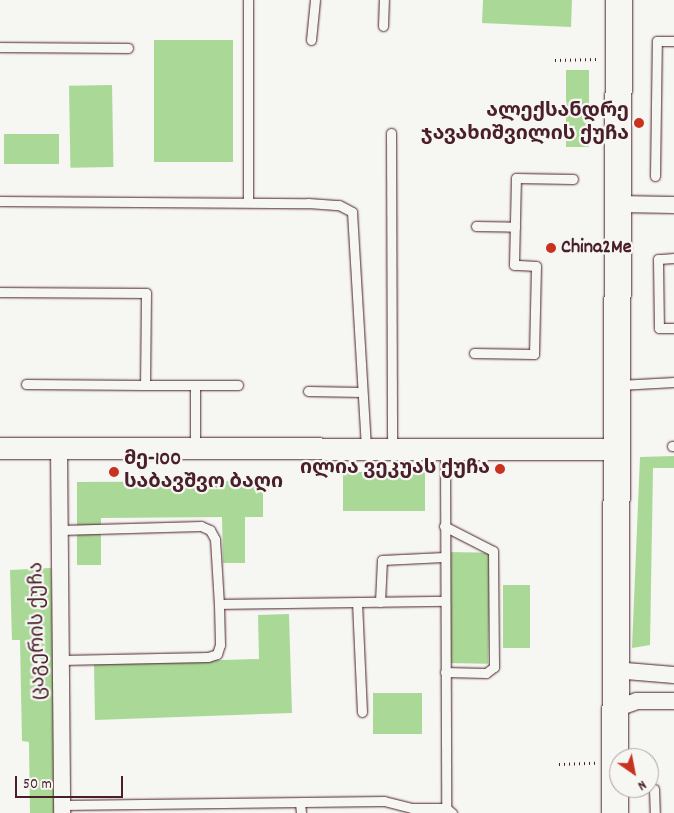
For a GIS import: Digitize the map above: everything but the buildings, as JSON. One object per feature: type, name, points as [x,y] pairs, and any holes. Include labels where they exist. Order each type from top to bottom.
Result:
[{"type":"main road","points":[[615,813],[615,449],[619,0]]},
{"type":"street","points":[[618,204],[674,205]]},
{"type":"street","points":[[0,448],[615,449]]},
{"type":"street","name":"ცაგერის ქუჩა","points":[[59,448],[62,809]]},
{"type":"street","points":[[614,670],[674,675]]},
{"type":"street","points":[[615,709],[637,701],[674,701]]},
{"type":"lane","points":[[248,0],[248,202]]},
{"type":"lane","points":[[312,40],[315,0]]},
{"type":"lane","points":[[383,26],[384,0]]},
{"type":"lane","points":[[655,176],[656,41],[674,41]]},
{"type":"lane","points":[[0,48],[128,48]]},
{"type":"lane","points":[[391,133],[392,448]]},
{"type":"lane","points":[[474,353],[534,354],[536,266],[514,265],[516,178],[573,179]]},
{"type":"lane","points":[[0,201],[248,202],[339,205],[352,212],[366,449]]},
{"type":"lane","points":[[476,226],[515,227]]},
{"type":"lane","points":[[674,258],[658,259],[659,328],[674,328]]},
{"type":"lane","points":[[0,292],[146,293],[145,385]]},
{"type":"lane","points":[[616,385],[674,382]]},
{"type":"lane","points":[[26,384],[238,386]]},
{"type":"lane","points":[[195,385],[195,448]]},
{"type":"lane","points":[[308,391],[362,392]]},
{"type":"lane","points":[[62,809],[170,808],[236,803],[384,801],[412,811],[449,810],[445,672],[445,449]]},
{"type":"lane","points":[[60,530],[201,526],[210,530],[215,539],[220,646],[217,654],[208,658],[61,660]]},
{"type":"lane","points":[[444,526],[493,552],[494,667],[486,673],[445,672]]},
{"type":"lane","points":[[380,602],[382,560],[444,557]]},
{"type":"lane","points":[[219,604],[445,601]]},
{"type":"lane","points":[[357,602],[362,712]]},
{"type":"lane","points":[[654,798],[654,813]]},
{"type":"lane","points":[[236,803],[236,813]]},
{"type":"lane","points":[[300,803],[301,813]]},
{"type":"path","points":[[555,60],[597,58]]},
{"type":"path","points":[[559,764],[595,763]]},
{"type":"green space","points":[[483,0],[572,0],[571,27],[482,23]]},
{"type":"green space","points":[[154,40],[233,40],[233,162],[154,162]]},
{"type":"green space","points":[[566,70],[589,70],[589,147],[566,147]]},
{"type":"green space","points":[[112,85],[113,167],[70,168],[69,86]]},
{"type":"green space","points":[[4,134],[59,134],[59,164],[4,164]]},
{"type":"green space","points":[[674,456],[674,468],[653,468],[650,645],[632,648],[640,457]]},
{"type":"green space","points":[[343,472],[425,472],[425,511],[343,511]]},
{"type":"green space","points":[[263,481],[263,517],[245,517],[245,563],[223,563],[222,517],[101,518],[101,565],[77,565],[77,482]]},
{"type":"green space","points":[[447,552],[490,553],[488,664],[445,663]]},
{"type":"green space","points":[[51,568],[57,813],[30,813],[29,742],[22,741],[20,640],[12,640],[10,570]]},
{"type":"green space","points":[[503,585],[530,585],[530,648],[503,648]]},
{"type":"green space","points":[[289,614],[292,713],[95,720],[94,664],[259,659],[258,615]]},
{"type":"green space","points":[[373,693],[422,693],[422,734],[373,734]]},
{"type":"place","name":"ალექსანდრე ჯავახიშვილის ქუჩა","points":[[639,123]]},
{"type":"place","name":"China2Me","points":[[551,248]]},
{"type":"place","name":"ილია ვეკუას ქუჩა","points":[[500,469]]},
{"type":"place","name":"მე-100 საბავშვო ბაღი","points":[[114,472]]}]
